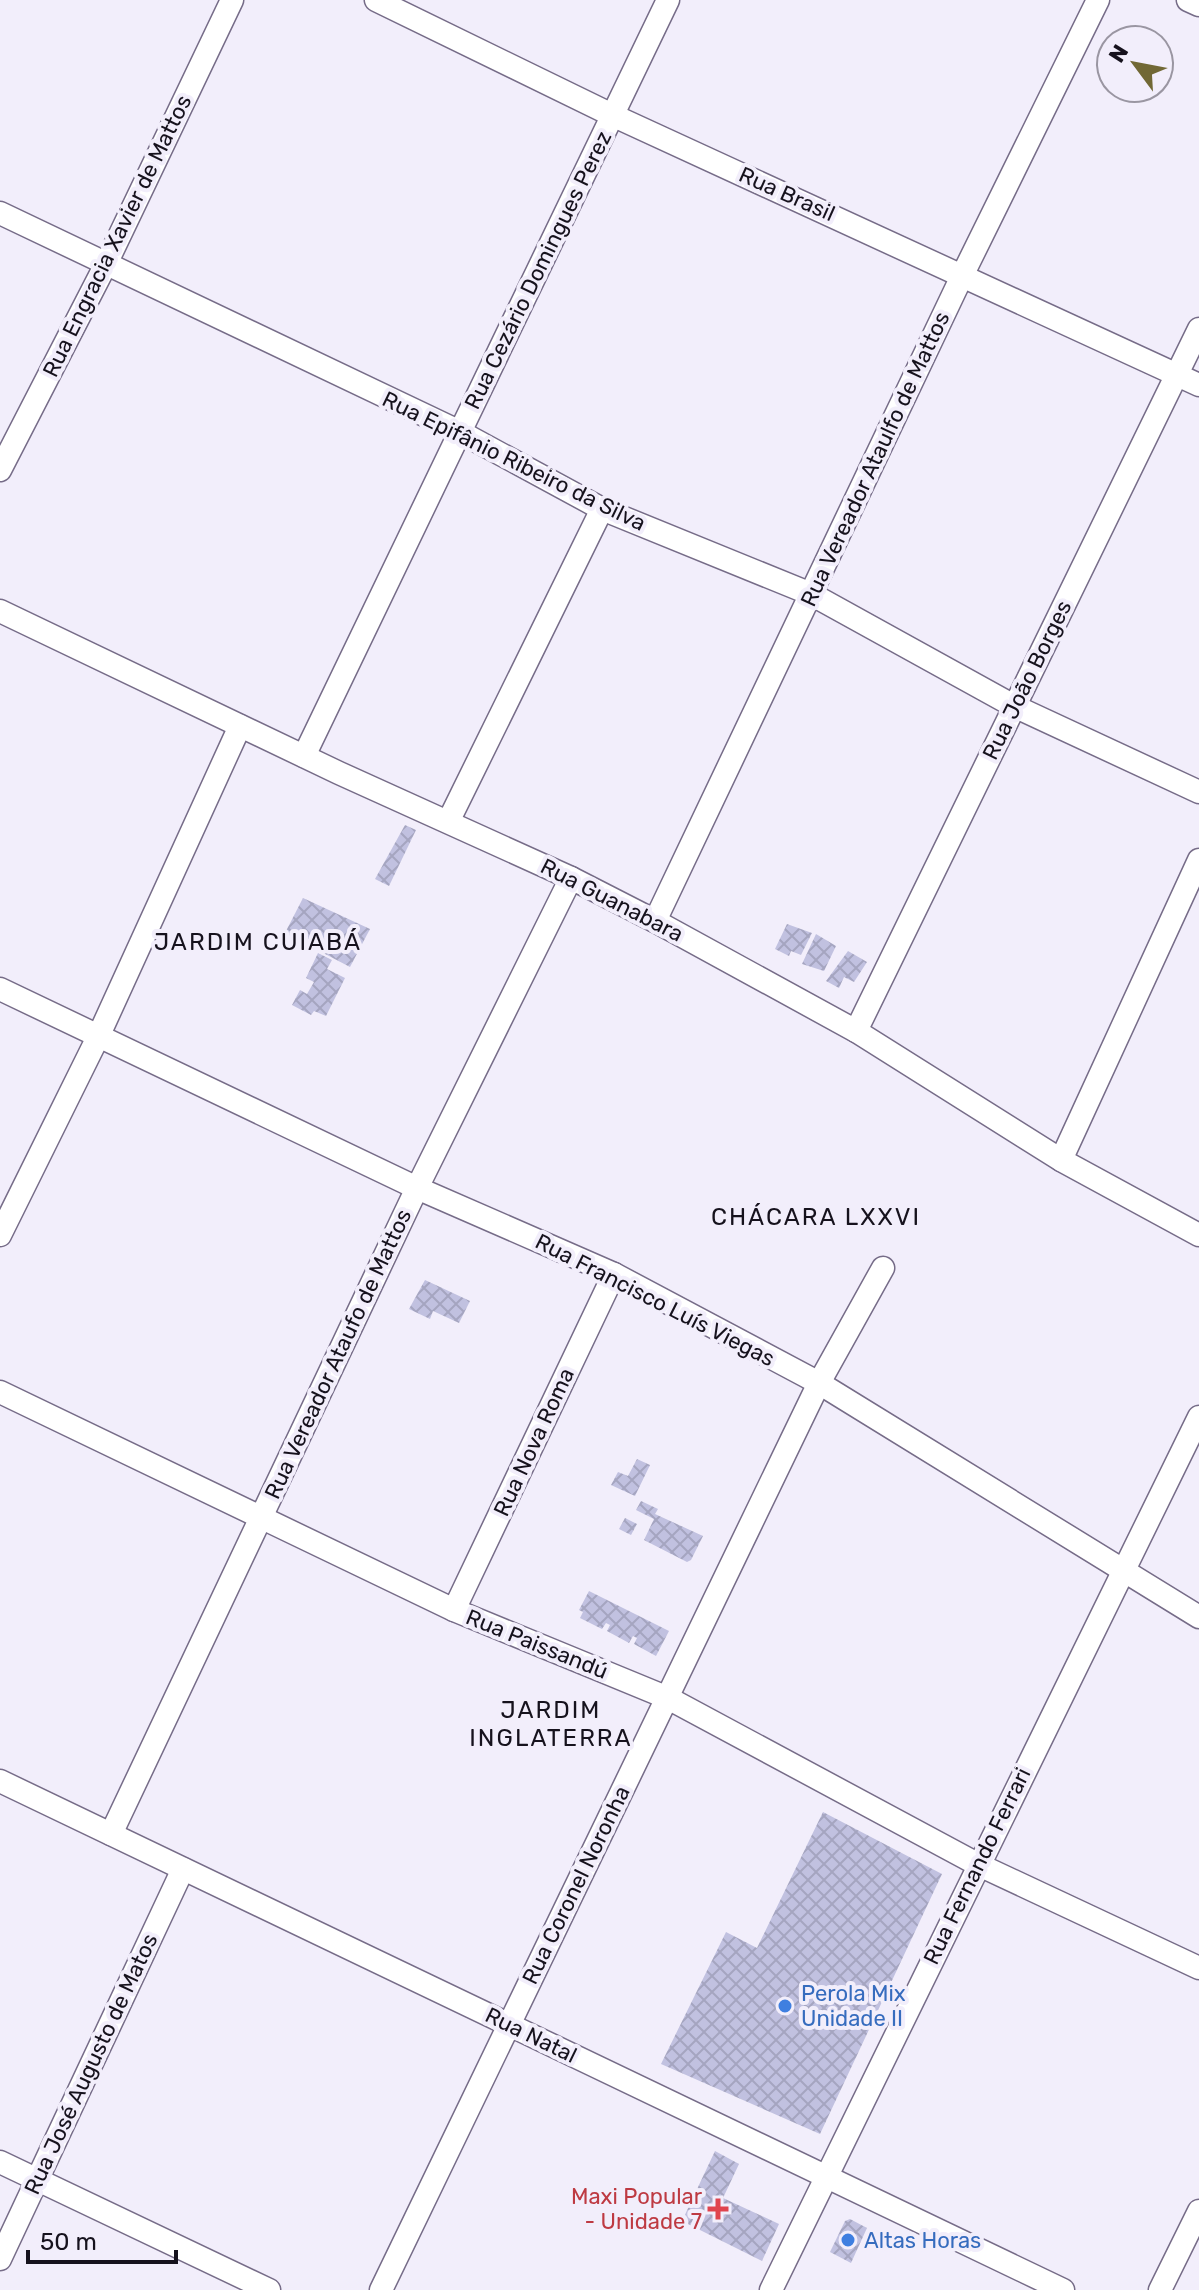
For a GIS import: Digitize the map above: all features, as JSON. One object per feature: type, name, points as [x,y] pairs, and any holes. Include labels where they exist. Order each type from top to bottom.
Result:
[{"type":"street","name":"Rua Engracia Xavier de Mattos","points":[[0,470],[106,264],[232,0]]},
{"type":"street","name":"Rua Brasil","points":[[376,0],[612,115],[1199,385]]},
{"type":"street","name":"Rua Cezário Domingues Perez","points":[[304,756],[668,0]]},
{"type":"street","name":"Rua Vereador Ataulfo de Mattos","points":[[655,921],[963,274],[1098,0]]},
{"type":"street","points":[[1188,0],[1199,5]]},
{"type":"street","name":"Rua Epifânio Ribeiro da Silva","points":[[0,213],[460,432],[602,509],[811,594],[1014,706],[1199,792]]},
{"type":"street","name":"Rua João Borges","points":[[856,1031],[1199,329]]},
{"type":"street","points":[[449,820],[602,509]]},
{"type":"street","name":"Rua Guanabara","points":[[0,611],[304,756],[449,820],[655,921],[856,1031],[1061,1160],[1199,1235]]},
{"type":"street","points":[[0,1235],[98,1037],[240,726]]},
{"type":"street","points":[[1061,1160],[1199,860]]},
{"type":"street","name":"Rua Vereador Ataufo de Mattos","points":[[111,1834],[417,1188],[571,878]]},
{"type":"street","name":"Rua Francisco Luís Viegas","points":[[0,989],[417,1188],[614,1274],[819,1383],[1199,1617]]},
{"type":"street","name":"Rua Coronel Noronha","points":[[381,2290],[819,1383],[883,1268]]},
{"type":"street","name":"Rua Nova Roma","points":[[454,1610],[614,1274]]},
{"type":"street","name":"Rua Paissandú","points":[[0,1392],[454,1610],[668,1698],[977,1864],[1199,1968]]},
{"type":"street","name":"Rua Fernando Ferrari","points":[[771,2290],[977,1864],[1199,1417]]},
{"type":"street","name":"Rua Natal","points":[[0,1781],[1063,2290]]},
{"type":"street","name":"Rua José Augusto de Matos","points":[[0,2259],[183,1869]]},
{"type":"street","points":[[0,2162],[269,2290]]},
{"type":"street","points":[[1160,2290],[1199,2211]]},
{"type":"building","points":[[405,825],[416,830],[389,886],[375,879]]},
{"type":"building","points":[[303,898],[370,929],[350,967],[285,933]]},
{"type":"building","points":[[787,924],[812,933],[801,955],[791,951],[789,956],[775,949]]},
{"type":"building","points":[[816,934],[836,946],[824,971],[802,964]]},
{"type":"building","points":[[848,951],[867,962],[854,982],[844,977],[839,988],[826,981]]},
{"type":"building","points":[[318,953],[332,960],[327,969],[345,978],[326,1016],[314,1011],[311,1015],[292,1005],[300,990],[307,994],[314,982],[306,978]]},
{"type":"building","points":[[425,1280],[470,1301],[459,1323],[433,1311],[430,1319],[409,1309]]},
{"type":"building","points":[[637,1459],[650,1465],[635,1496],[611,1485],[618,1472],[628,1476]]},
{"type":"building","points":[[641,1501],[658,1509],[655,1514],[703,1536],[691,1560],[687,1562],[644,1540],[654,1519],[636,1510]]},
{"type":"building","points":[[625,1518],[637,1524],[631,1535],[619,1529]]},
{"type":"building","points":[[589,1591],[669,1631],[656,1656],[634,1644],[637,1638],[633,1636],[629,1643],[607,1631],[610,1625],[606,1623],[602,1629],[580,1618],[583,1612],[579,1610]]},
{"type":"building","name":"Perola Mix Unidade II","points":[[823,1812],[942,1874],[820,2134],[661,2064],[726,1932],[757,1948]]},
{"type":"building","name":"Maxi Popular - Unidade 7","points":[[715,2151],[739,2164],[723,2198],[779,2224],[762,2261],[682,2221]]},
{"type":"building","name":"Altas Horas","points":[[850,2219],[867,2228],[851,2263],[830,2252],[845,2221]]},
{"type":"place","name":"Perola Mix Unidade II","points":[[785,2006]]},
{"type":"place","name":"Maxi Popular - Unidade 7","points":[[718,2209]]},
{"type":"place","name":"Altas Horas","points":[[848,2240]]},
{"type":"district","name":"JARDIM CUIABÁ","points":[[258,942]]},
{"type":"district","name":"CHÁCARA LXXVI","points":[[816,1217]]},
{"type":"district","name":"JARDIM INGLATERRA","points":[[551,1724]]}]
